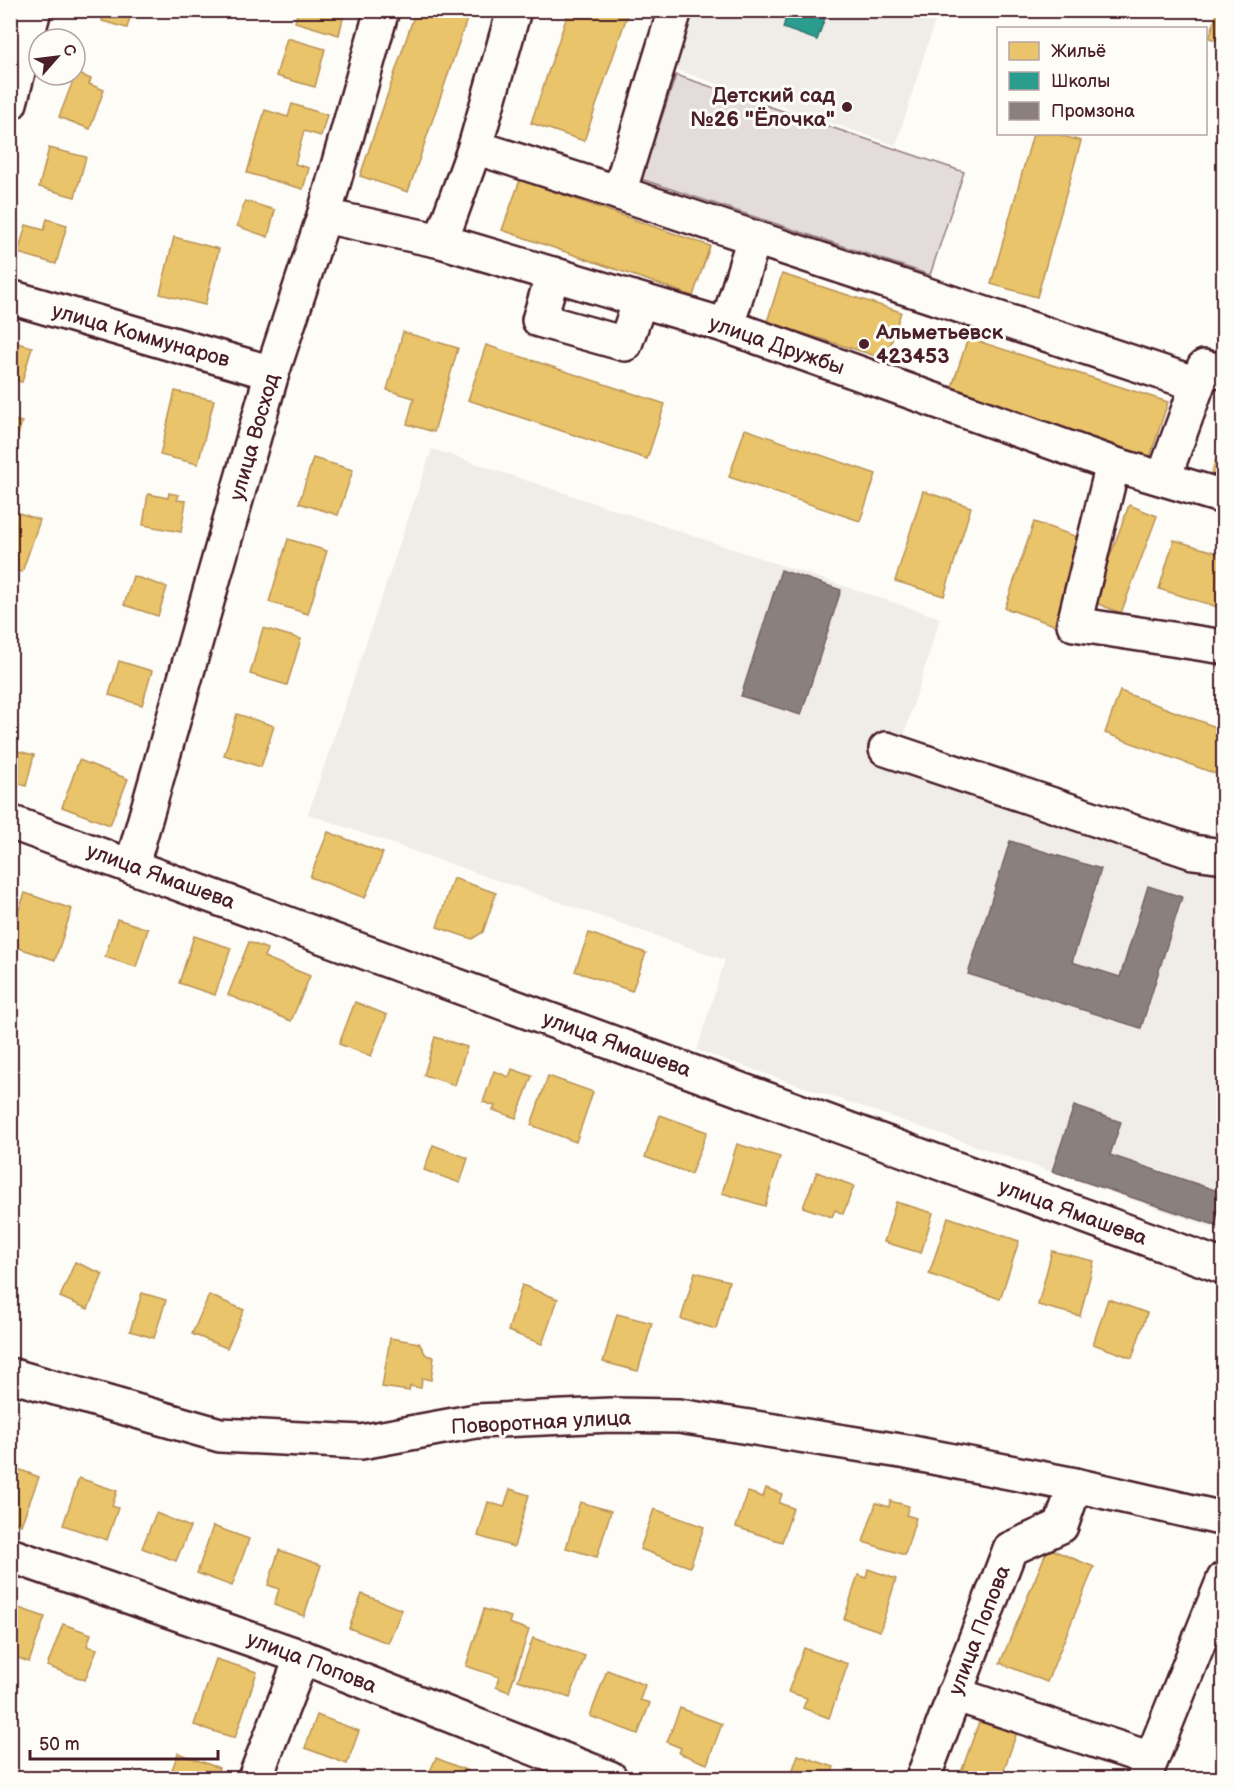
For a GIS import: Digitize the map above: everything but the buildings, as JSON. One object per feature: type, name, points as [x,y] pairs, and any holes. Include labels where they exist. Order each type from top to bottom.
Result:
[{"type":"street","points":[[10,103],[34,10]]},
{"type":"street","name":"улица Восход","points":[[132,865],[272,372],[324,216],[382,10]]},
{"type":"street","points":[[441,241],[475,147],[514,10]]},
{"type":"street","points":[[619,193],[675,10]]},
{"type":"street","points":[[475,147],[754,238],[1210,378],[1164,477]]},
{"type":"street","name":"улица Дружбы","points":[[324,216],[441,241],[728,326],[1113,464],[1164,477],[1224,497]]},
{"type":"street","points":[[728,326],[754,238]]},
{"type":"street","points":[[553,274],[539,320],[625,344],[640,301]]},
{"type":"street","name":"улица Коммунаров","points":[[10,297],[272,372]]},
{"type":"street","points":[[1113,464],[1074,624],[1224,647]]},
{"type":"street","points":[[886,749],[1193,852],[1224,856]]},
{"type":"street","name":"улица Ямашева","points":[[10,822],[1224,1267]]},
{"type":"street","name":"Поворотная улица","points":[[10,1376],[220,1436],[361,1442],[476,1421],[611,1414],[679,1416],[907,1452],[1075,1485]]},
{"type":"street","points":[[1075,1485],[1224,1519]]},
{"type":"street","name":"улица Попова","points":[[923,1779],[1010,1549],[1061,1526],[1075,1485]]},
{"type":"street","name":"улица Попова","points":[[10,1555],[302,1657],[610,1779]]},
{"type":"street","points":[[954,1694],[1148,1769],[1224,1579]]},
{"type":"street","points":[[255,1779],[302,1657]]},
{"type":"shaded area","name":"Детский сад №26 \"Ёлочка\"","points":[[695,11],[938,11],[896,145],[677,70]]},
{"type":"shaded area","points":[[676,75],[964,172],[930,275],[641,179]]},
{"type":"shaded area","points":[[432,449],[940,618],[898,754],[1223,875],[1223,1231],[697,1050],[725,960],[308,814]]},
{"type":"place","name":"Детский сад №26 \"Ёлочка\"","points":[[847,107]]},
{"type":"place","name":"Альметьевск 423453","points":[[864,344]]}]
